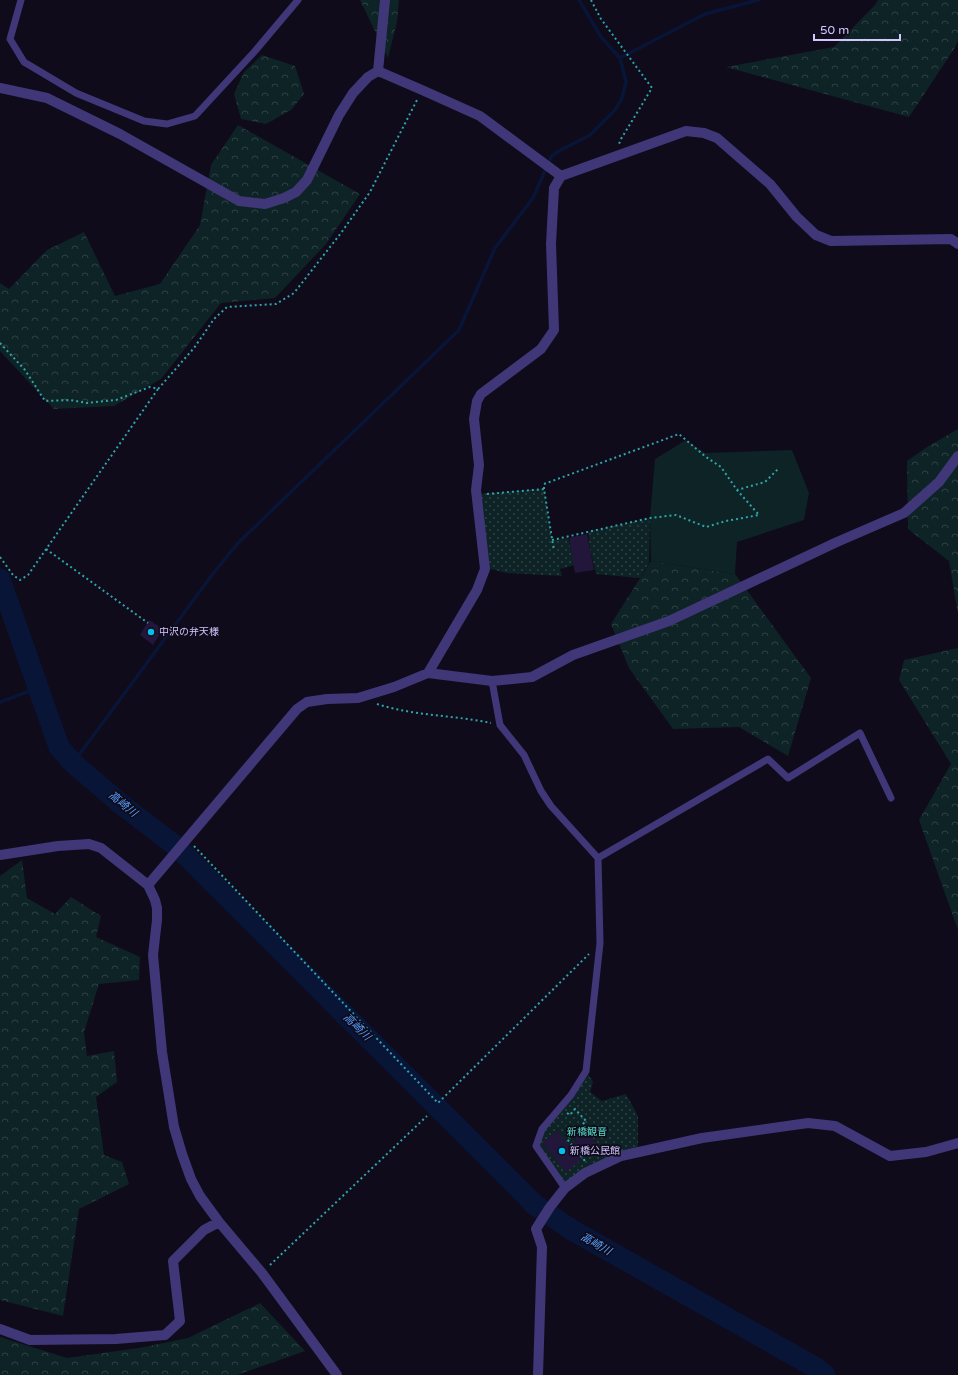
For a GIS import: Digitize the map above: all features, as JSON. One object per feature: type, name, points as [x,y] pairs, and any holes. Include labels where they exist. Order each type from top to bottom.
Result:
[{"type":"street","points":[[378,72],[385,0]]},
{"type":"street","points":[[0,88],[47,98],[120,134],[239,202],[264,204],[284,198],[296,192],[307,180],[340,115],[353,93],[368,77],[378,72],[480,116],[561,176]]},
{"type":"street","points":[[428,673],[477,590],[485,569],[476,494],[479,465],[474,419],[476,402],[481,394],[541,349],[554,330],[551,244],[554,188],[561,176],[686,131],[704,133],[717,138],[770,184],[796,216],[816,235],[831,241],[951,239],[958,244]]},
{"type":"street","points":[[148,885],[297,709],[307,702],[327,699],[358,698],[394,687],[428,673],[492,681],[532,676],[572,655],[669,621],[837,542],[904,513],[939,482],[958,456]]},
{"type":"street","points":[[0,855],[58,846],[89,844],[101,848],[148,885],[157,908],[157,920],[152,955],[162,1052],[174,1127],[191,1179],[200,1196],[219,1222],[262,1273],[337,1375]]},
{"type":"street","points":[[538,1375],[542,1247],[536,1229],[550,1206],[565,1188],[585,1173],[621,1156],[702,1138],[808,1123],[835,1126],[890,1156],[926,1152],[958,1143]]},
{"type":"street","points":[[0,1329],[30,1340],[116,1339],[165,1335],[180,1321],[173,1261],[204,1230],[219,1222]]},
{"type":"lane","points":[[21,0],[10,38],[24,62],[76,94],[144,121],[167,124],[195,116],[255,51],[298,0]]},
{"type":"lane","points":[[492,681],[500,724],[524,755],[541,791],[551,806],[598,858],[600,943],[586,1071],[571,1095],[542,1129],[536,1146],[565,1188]]},
{"type":"lane","points":[[598,858],[768,759],[788,778],[860,733],[891,798]]},
{"type":"path","points":[[591,0],[601,19],[652,88],[621,139],[615,157]]},
{"type":"path","points":[[0,557],[13,575],[20,580],[28,575],[158,390],[194,348],[214,319],[227,307],[276,304],[294,293],[341,233],[370,192],[422,90]]},
{"type":"path","points":[[0,342],[25,370],[45,401],[70,400],[87,403],[116,400],[150,387],[158,390]]},
{"type":"path","points":[[552,540],[650,518],[670,515],[676,515],[706,527],[726,521],[759,515],[737,490],[721,467],[706,457],[679,434],[544,484],[544,489],[552,540],[554,551]]},
{"type":"path","points":[[737,490],[765,482],[778,469]]},
{"type":"path","points":[[476,494],[544,489]]},
{"type":"path","points":[[46,549],[148,623]]},
{"type":"path","points":[[358,698],[393,709],[500,724]]},
{"type":"path","points":[[187,839],[438,1103],[600,943]]},
{"type":"path","points":[[560,1108],[570,1115],[575,1109],[586,1121],[567,1139],[579,1151],[592,1170]]},
{"type":"path","points":[[262,1273],[427,1116]]},
{"type":"green space","points":[[360,0],[399,0],[397,22],[388,58]]},
{"type":"green space","points":[[878,0],[958,0],[958,41],[909,117],[726,67],[834,47],[875,5]]},
{"type":"green space","points":[[262,55],[295,66],[304,94],[291,110],[266,124],[241,119],[234,94],[244,72]]},
{"type":"green space","points":[[238,125],[360,194],[326,244],[275,298],[221,303],[161,379],[114,406],[54,409],[0,351],[0,283],[9,289],[47,250],[84,232],[115,296],[160,284],[200,225],[211,165]]},
{"type":"green space","points":[[958,429],[958,614],[949,561],[908,529],[907,461],[927,447]]},
{"type":"green space","points":[[686,440],[705,453],[792,450],[809,493],[804,520],[737,542],[735,574],[651,561],[650,518],[655,459]]},
{"type":"green space","points":[[544,489],[552,540],[568,538],[575,565],[560,569],[562,576],[506,573],[487,568],[476,494]]},
{"type":"green space","points":[[650,518],[649,563],[640,578],[596,574],[590,549],[588,532]]},
{"type":"green space","points":[[651,561],[735,574],[811,678],[788,756],[739,727],[673,729],[629,668],[611,624]]},
{"type":"green space","points":[[958,648],[958,930],[919,820],[951,764],[899,680],[904,660]]},
{"type":"green space","points":[[22,860],[27,898],[55,914],[71,897],[101,916],[96,937],[140,957],[139,980],[99,984],[84,1032],[87,1056],[114,1051],[117,1082],[96,1097],[104,1155],[122,1162],[129,1184],[79,1209],[63,1316],[0,1300],[0,876]]},
{"type":"green space","name":"新橋観音","points":[[587,1072],[593,1082],[590,1092],[602,1101],[626,1094],[638,1116],[638,1149],[565,1185],[539,1146],[543,1131]]},
{"type":"green space","points":[[260,1303],[305,1351],[237,1375],[0,1375],[0,1337],[67,1358],[139,1348],[188,1338]]},
{"type":"building","points":[[587,534],[594,570],[575,573],[569,538]]},
{"type":"building","name":"中沢の弁天様","points":[[149,620],[163,629],[153,645],[140,635]]},
{"type":"building","name":"新橋公民館","points":[[557,1131],[569,1145],[586,1131],[597,1144],[566,1172],[542,1143]]},
{"type":"waterway","points":[[73,763],[212,575],[238,543],[459,330],[495,248],[533,198],[551,157],[557,152],[590,135],[615,110],[622,98],[626,82],[620,58],[601,37],[579,0]]},
{"type":"waterway","points":[[620,58],[705,14],[758,0]]},
{"type":"waterway","name":"高崎川","points":[[0,579],[59,747],[73,763],[121,804],[177,847],[535,1205],[572,1230],[818,1369],[825,1375]]},
{"type":"waterway","points":[[0,702],[38,688]]},
{"type":"place","name":"中沢の弁天様","points":[[151,632]]},
{"type":"place","name":"新橋公民館","points":[[562,1151]]}]
